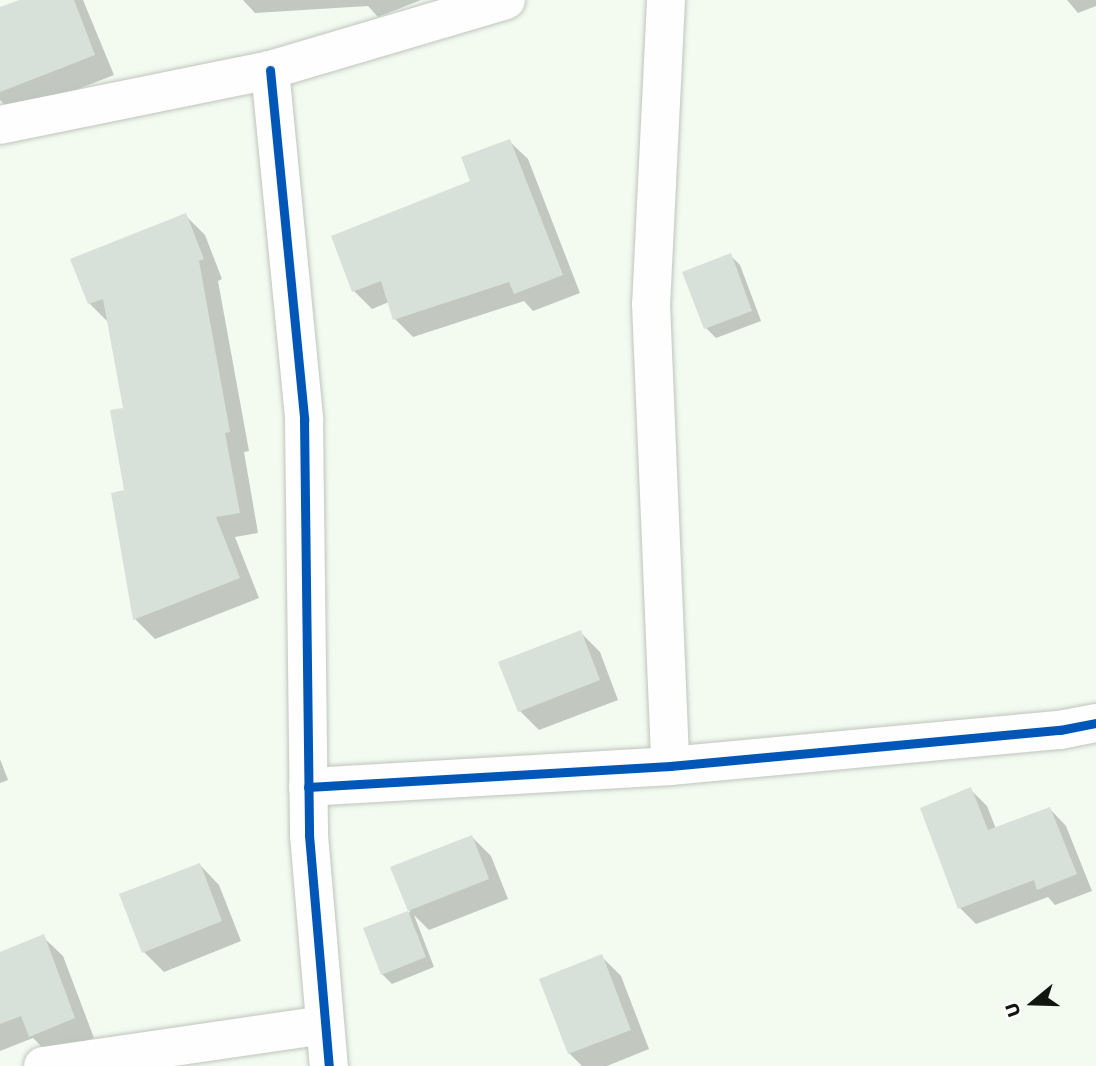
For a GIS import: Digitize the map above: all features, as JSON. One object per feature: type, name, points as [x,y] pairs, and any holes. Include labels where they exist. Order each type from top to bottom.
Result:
[{"type":"street","points":[[0,125],[270,70],[506,0]]},
{"type":"street","points":[[666,0],[652,303],[670,766]]},
{"type":"street","points":[[270,70],[304,419],[309,835],[329,1066]]},
{"type":"street","points":[[308,787],[670,766],[1060,730],[1096,723]]},
{"type":"street","points":[[43,1066],[325,1025]]},
{"type":"building","points":[[19,0],[74,0],[95,55],[0,92],[0,7]]},
{"type":"building","points":[[510,139],[563,275],[514,294],[509,282],[393,320],[381,281],[352,292],[331,236],[470,181],[461,157]]},
{"type":"building","points":[[186,213],[204,259],[199,261],[230,432],[225,433],[240,513],[216,517],[240,578],[133,620],[111,493],[124,490],[110,410],[123,408],[103,299],[88,304],[70,259]]},
{"type":"building","points":[[731,253],[752,311],[704,329],[682,272]]},
{"type":"building","points":[[581,630],[600,680],[518,712],[498,662]]},
{"type":"building","points":[[971,787],[988,830],[1050,807],[1077,874],[1037,890],[1034,880],[958,909],[920,808]]},
{"type":"building","points":[[472,835],[489,879],[408,911],[390,867]]},
{"type":"building","points":[[200,863],[222,921],[142,953],[119,894]]},
{"type":"building","points":[[408,911],[426,957],[381,975],[363,928]]},
{"type":"building","points":[[44,934],[75,1018],[29,1037],[21,1016],[0,1024],[0,952]]},
{"type":"building","points":[[602,954],[631,1030],[568,1054],[539,979]]},
{"type":"cycle path","points":[[270,70],[304,419],[309,835],[329,1066]]},
{"type":"cycle path","points":[[308,787],[670,766],[1060,730],[1096,723]]}]
